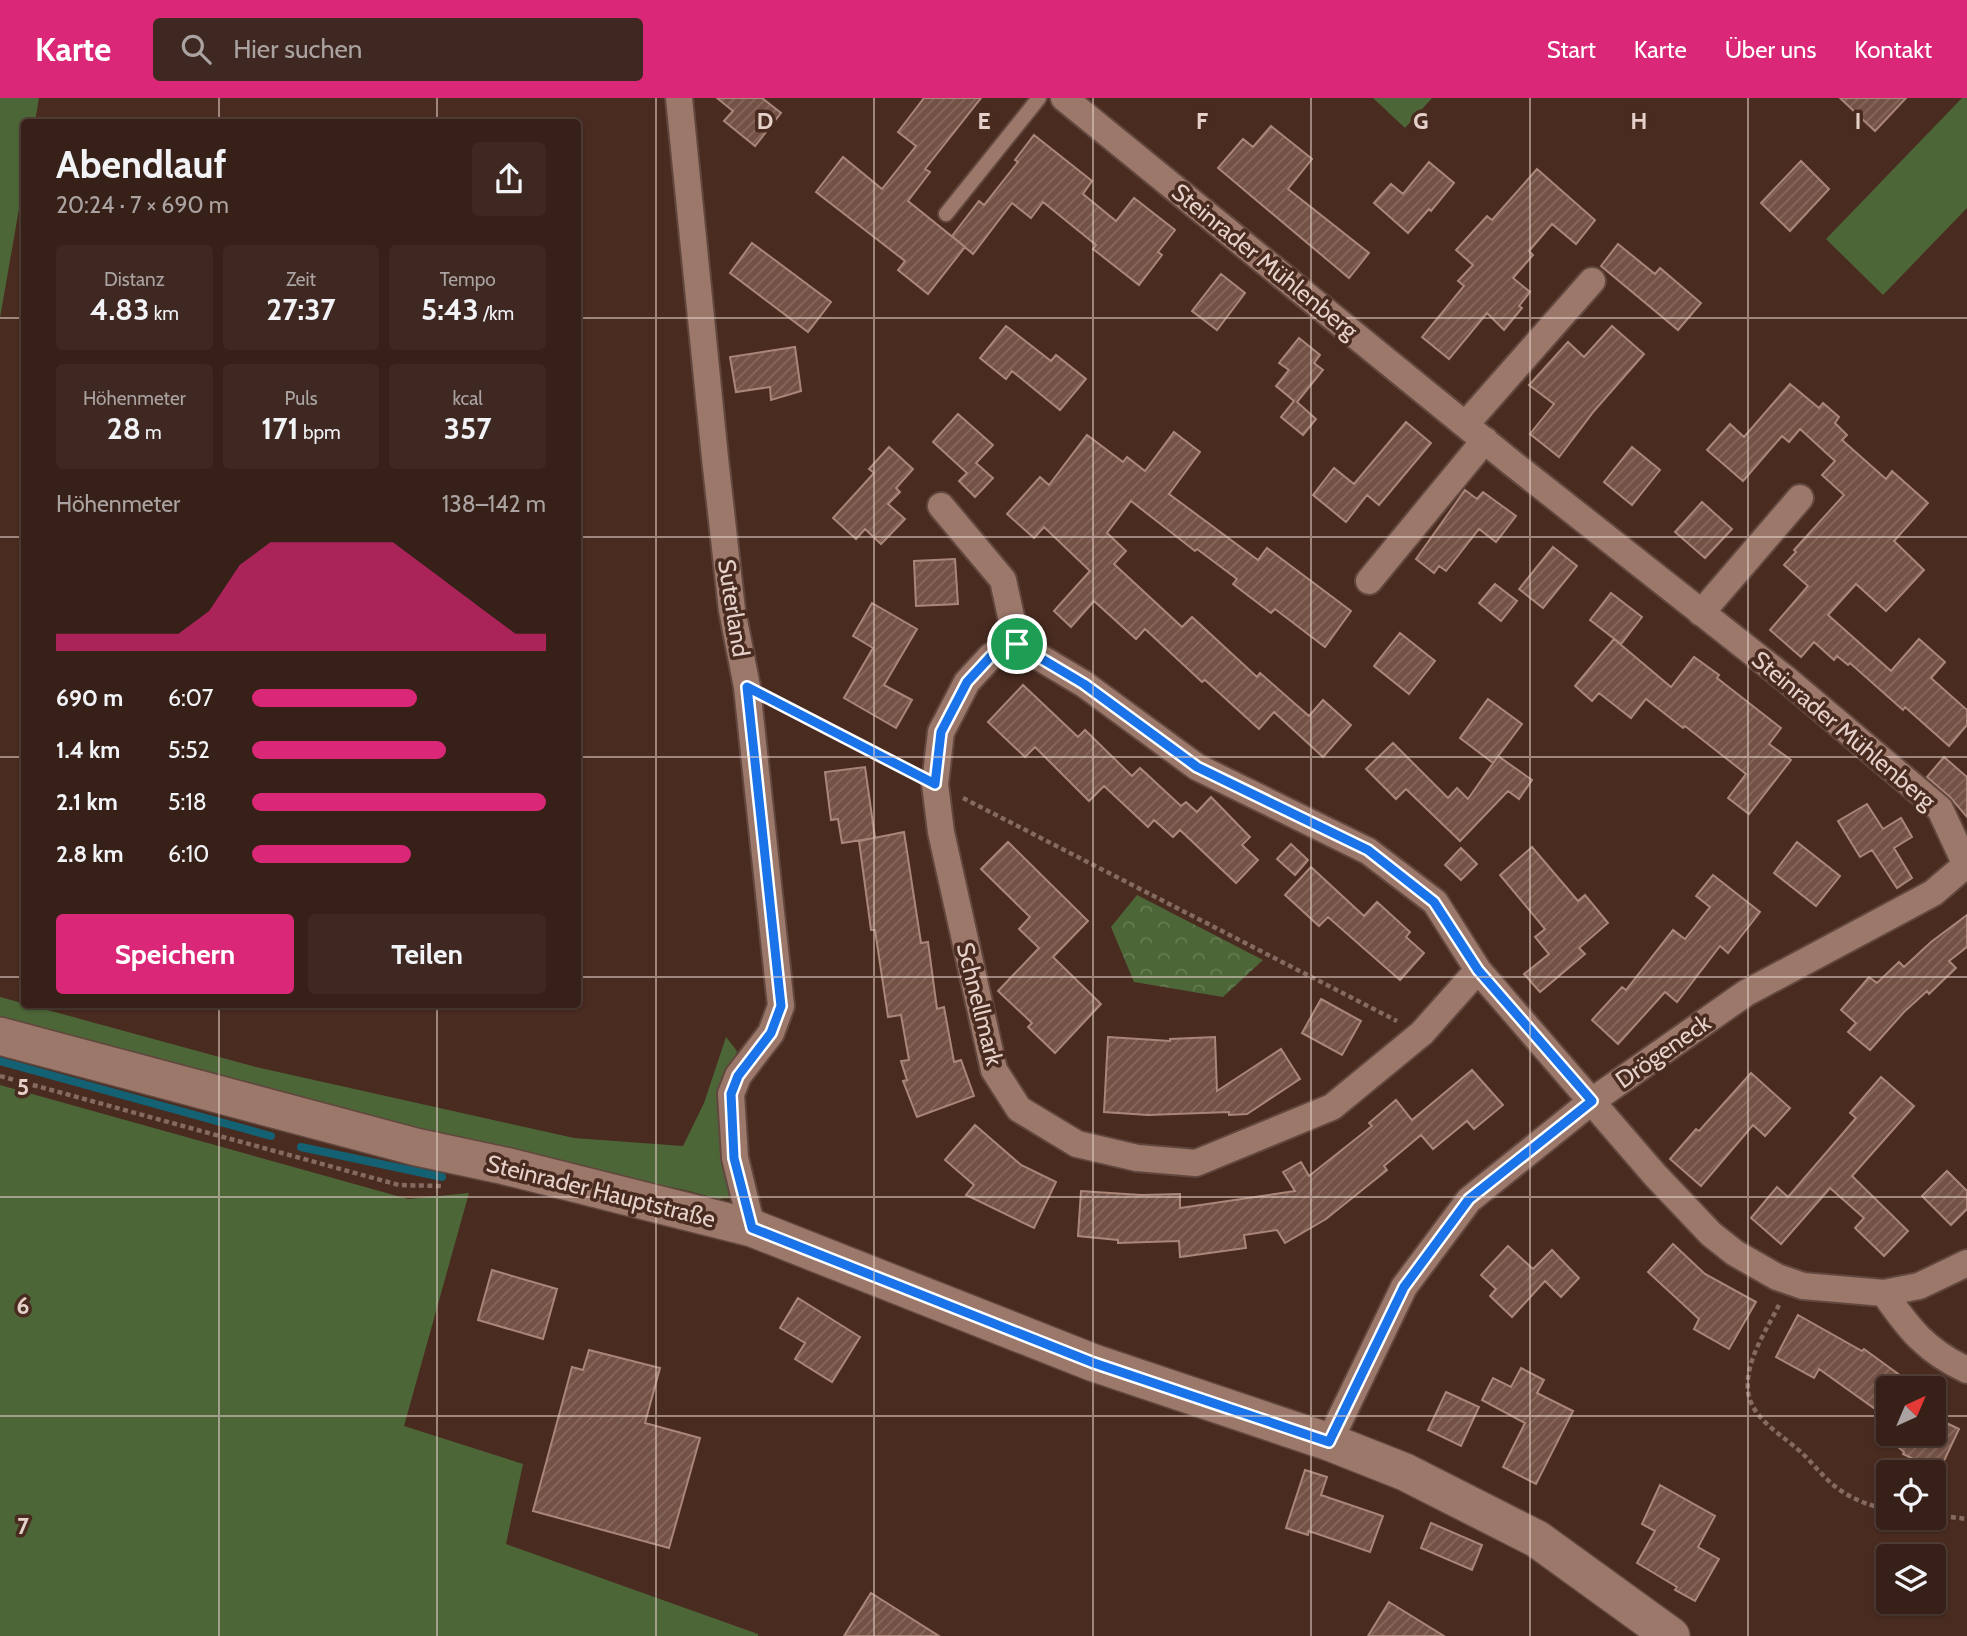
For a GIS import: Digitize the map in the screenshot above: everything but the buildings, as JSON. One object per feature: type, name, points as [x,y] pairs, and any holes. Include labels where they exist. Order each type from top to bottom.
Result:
[{"type":"main road","name":"Steinrader Hauptstraße","points":[[0,1036],[416,1147],[505,1166],[752,1228],[1094,1363],[1329,1442],[1405,1472],[1537,1539],[1671,1636]]},
{"type":"street","name":"Suterland","points":[[679,98],[732,610],[747,687],[781,1006],[771,1033],[738,1076],[731,1094],[734,1158],[752,1228]]},
{"type":"street","name":"Steinrader Mühlenberg","points":[[1064,98],[1475,432],[1786,679],[1940,808],[1967,864]]},
{"type":"street","points":[[1369,581],[1475,432],[1592,281]]},
{"type":"street","points":[[1701,613],[1800,498]]},
{"type":"street","points":[[941,506],[1003,580],[1017,644],[1084,684],[1197,767],[1368,850],[1434,902],[1478,970],[1625,1142],[1711,1234],[1757,1267],[1803,1286],[1884,1293],[1919,1286],[1967,1263]]},
{"type":"street","name":"Schnellmark","points":[[1017,644],[991,656],[967,682],[941,732],[935,784],[941,832],[994,1070],[1019,1109],[1077,1144],[1137,1158],[1196,1163],[1332,1107],[1422,1033],[1478,970]]},
{"type":"street","name":"Drögeneck","points":[[1329,1442],[1404,1287],[1469,1199],[1592,1101],[1746,993],[1921,900],[1967,864]]},
{"type":"street","points":[[1884,1293],[1914,1334],[1929,1348],[1967,1370]]},
{"type":"lane","points":[[946,214],[1040,98]]},
{"type":"path","points":[[747,687],[1422,1033]]},
{"type":"path","points":[[0,1076],[398,1185],[449,1185]]},
{"type":"path","points":[[1788,1281],[1749,1373],[1750,1401],[1758,1414],[1824,1478],[1855,1499],[1876,1506]]},
{"type":"path","points":[[1946,1516],[1967,1519]]},
{"type":"green space","points":[[0,98],[39,98],[36,119],[21,119],[21,197],[0,318]]},
{"type":"green space","points":[[1373,98],[1432,98],[1405,128]]},
{"type":"green space","points":[[1962,98],[1967,98],[1967,208],[1883,295],[1826,239]]},
{"type":"green space","points":[[1137,895],[1263,960],[1223,997],[1134,982],[1111,927]]},
{"type":"green space","points":[[0,997],[21,1003],[21,1008],[40,1008],[256,1067],[574,1138],[683,1146],[704,1103],[726,1037],[737,1051],[725,1087],[731,1198],[718,1199],[519,1157],[0,1022]]},
{"type":"green space","points":[[0,1085],[408,1199],[469,1193],[404,1426],[523,1464],[506,1544],[758,1636],[0,1636]]},
{"type":"waterway","points":[[0,1061],[271,1136]]},
{"type":"waterway","points":[[301,1147],[442,1177]]},
{"type":"route","points":[[1017,644],[1084,684],[1197,767],[1368,850],[1434,902],[1478,970],[1592,1101],[1469,1199],[1404,1287],[1329,1442],[1094,1363],[752,1228],[734,1158],[731,1094],[738,1076],[771,1033],[781,1006],[774,920],[747,687],[935,784],[941,732],[967,682],[991,656],[1017,644]]}]
